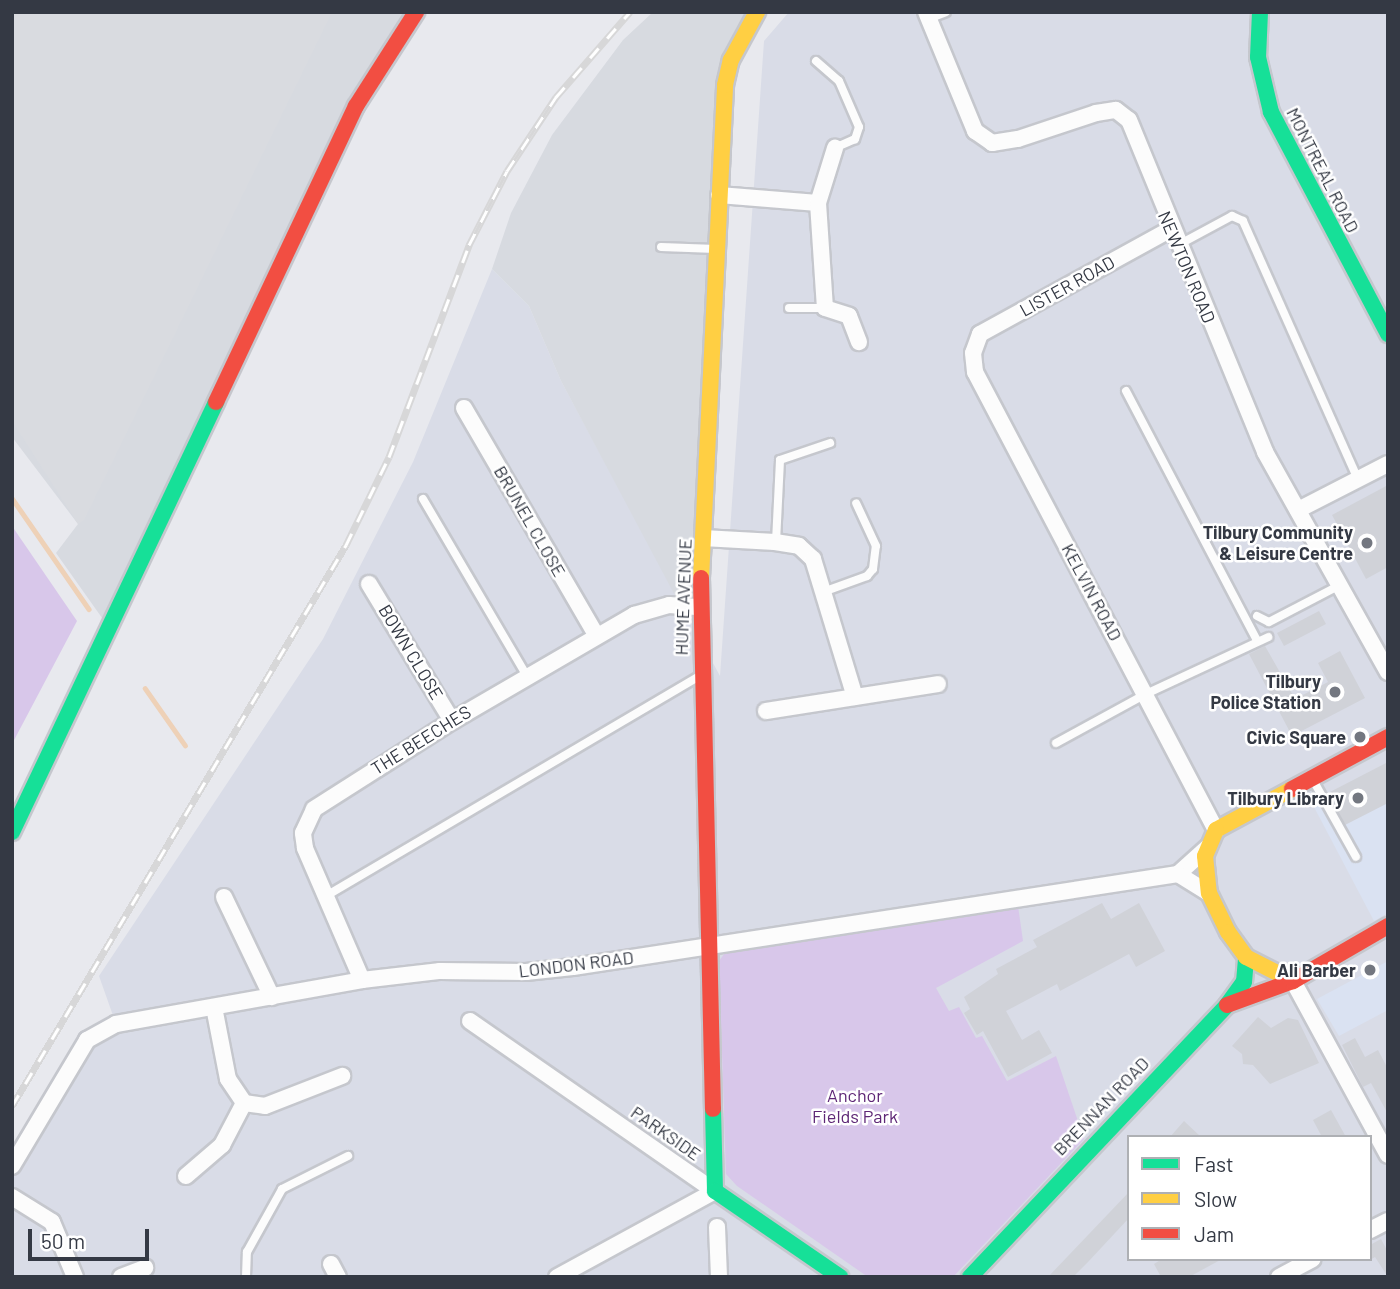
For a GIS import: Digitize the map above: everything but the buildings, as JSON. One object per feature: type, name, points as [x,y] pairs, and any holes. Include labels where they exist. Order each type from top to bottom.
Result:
[{"type":"street","points":[[12,832],[356,106],[416,12]]},
{"type":"street","name":"HUME AVENUE","points":[[715,1191],[712,943],[700,676],[700,607],[725,85],[731,60],[757,12]]},
{"type":"street","name":"MONTREAL ROAD","points":[[1260,12],[1258,57],[1271,112],[1388,334]]},
{"type":"street","name":"NEWTON ROAD","points":[[927,16],[975,131],[992,143],[1018,139],[1096,113],[1116,110],[1129,120],[1171,229],[1265,452],[1388,672]]},
{"type":"street","points":[[835,148],[818,203],[825,308],[849,316],[859,342]]},
{"type":"street","points":[[719,195],[818,203]]},
{"type":"street","name":"LISTER ROAD","points":[[973,353],[980,334],[1171,229]]},
{"type":"street","name":"KELVIN ROAD","points":[[973,353],[975,372],[1216,830]]},
{"type":"street","name":"BRUNEL CLOSE","points":[[464,408],[596,635]]},
{"type":"street","points":[[1298,510],[1388,464]]},
{"type":"street","points":[[704,538],[799,546],[813,559],[855,697]]},
{"type":"street","name":"BOWN CLOSE","points":[[369,584],[452,721]]},
{"type":"street","name":"THE BEECHES","points":[[362,981],[305,848],[306,820],[324,800],[527,676],[634,615],[668,605],[700,607]]},
{"type":"street","points":[[766,711],[938,684]]},
{"type":"street","points":[[1388,737],[1216,830],[1208,847],[1178,874],[1209,893],[1246,957],[1293,981],[1388,1155]]},
{"type":"street","points":[[1208,847],[1209,893]]},
{"type":"street","name":"LONDON ROAD","points":[[12,1166],[88,1040],[116,1024],[362,981],[440,971],[538,971],[1178,874]]},
{"type":"street","points":[[224,897],[272,997]]},
{"type":"street","points":[[1227,1005],[1293,981],[1388,926]]},
{"type":"street","name":"BRENNAN ROAD","points":[[970,1277],[1046,1192],[1227,1005],[1244,982],[1246,957]]},
{"type":"street","points":[[214,1007],[228,1079],[244,1103],[265,1107],[342,1076]]},
{"type":"street","name":"PARKSIDE","points":[[470,1021],[840,1277]]},
{"type":"street","points":[[186,1176],[222,1145],[244,1103]]},
{"type":"street","points":[[557,1277],[715,1191]]},
{"type":"street","points":[[12,1197],[52,1222],[75,1277]]},
{"type":"street","points":[[1372,1229],[1388,1221]]},
{"type":"street","points":[[717,1227],[719,1277]]},
{"type":"street","points":[[1279,1277],[1309,1261]]},
{"type":"street","points":[[121,1277],[145,1269]]},
{"type":"lane","points":[[927,16],[946,12]]},
{"type":"lane","points":[[816,61],[839,81],[859,127],[855,139],[835,148]]},
{"type":"lane","points":[[1178,246],[1232,216],[1243,221],[1358,479]]},
{"type":"lane","points":[[661,247],[716,249]]},
{"type":"lane","points":[[789,308],[825,308]]},
{"type":"lane","points":[[1126,391],[1258,641]]},
{"type":"lane","points":[[776,542],[780,460],[830,443]]},
{"type":"lane","points":[[423,499],[527,676]]},
{"type":"lane","points":[[823,592],[867,576],[873,569],[876,547],[856,503]]},
{"type":"lane","points":[[1257,616],[1269,622],[1340,585]]},
{"type":"lane","points":[[1056,743],[1146,694],[1268,637]]},
{"type":"lane","points":[[326,895],[700,676]]},
{"type":"lane","points":[[1311,778],[1356,857]]},
{"type":"lane","points":[[246,1277],[247,1252],[282,1189],[293,1179],[348,1156]]},
{"type":"shaded area","points":[[12,12],[423,12],[360,110],[112,632],[56,553],[78,524],[12,437]]},
{"type":"shaded area","points":[[12,12],[332,12],[84,520],[78,524],[12,421]]},
{"type":"shaded area","points":[[653,12],[756,12],[729,59],[700,607],[680,605],[561,381],[529,306],[492,269],[511,213],[552,135],[623,40]]},
{"type":"shaded area","points":[[789,12],[1388,12],[1388,1277],[12,1277],[12,1166],[87,1040],[116,1024],[99,976],[323,639],[413,462],[492,269],[529,306],[561,381],[720,676],[764,41]]},
{"type":"shaded area","points":[[1388,765],[1388,913],[1374,921],[1314,807]]},
{"type":"shaded area","points":[[1388,961],[1388,1010],[1339,1036],[1317,999]]},
{"type":"green space","points":[[12,526],[77,621],[12,744]]},
{"type":"green space","name":"Anchor Fields Park","points":[[1018,906],[1023,941],[936,988],[949,1011],[959,1007],[976,1038],[982,1036],[1007,1081],[1056,1056],[1084,1139],[953,1277],[868,1277],[737,1186],[726,1174],[719,961],[727,950]]},
{"type":"waterway","points":[[12,498],[89,609]]},
{"type":"waterway","points":[[145,688],[185,745]]},
{"type":"railway","points":[[12,1106],[346,545],[389,457],[469,245],[507,171],[556,97],[630,12]]},
{"type":"traffic: fast","points":[[1260,12],[1258,57],[1271,112],[1388,334]]},
{"type":"traffic: fast","points":[[12,832],[216,402]]},
{"type":"traffic: fast","points":[[970,1277],[1227,1005],[1244,982],[1246,957]]},
{"type":"traffic: fast","points":[[713,1109],[715,1191],[840,1277]]},
{"type":"traffic: slow","points":[[701,578],[725,85],[731,60],[757,12]]},
{"type":"traffic: slow","points":[[1292,789],[1216,830],[1205,856],[1209,893],[1228,932],[1246,957],[1293,981]]},
{"type":"traffic: jam","points":[[216,402],[356,106],[416,12]]},
{"type":"traffic: jam","points":[[701,578],[713,1109]]},
{"type":"traffic: jam","points":[[1292,789],[1388,737]]},
{"type":"traffic: jam","points":[[1227,1005],[1293,981],[1388,926]]},
{"type":"place","name":"Tilbury Community & Leisure Centre","points":[[1367,543]]},
{"type":"place","name":"Tilbury Police Station","points":[[1335,692]]},
{"type":"place","name":"Civic Square","points":[[1360,737]]},
{"type":"place","name":"Tilbury Library","points":[[1358,798]]},
{"type":"place","name":"Ali Barber","points":[[1370,970]]}]
